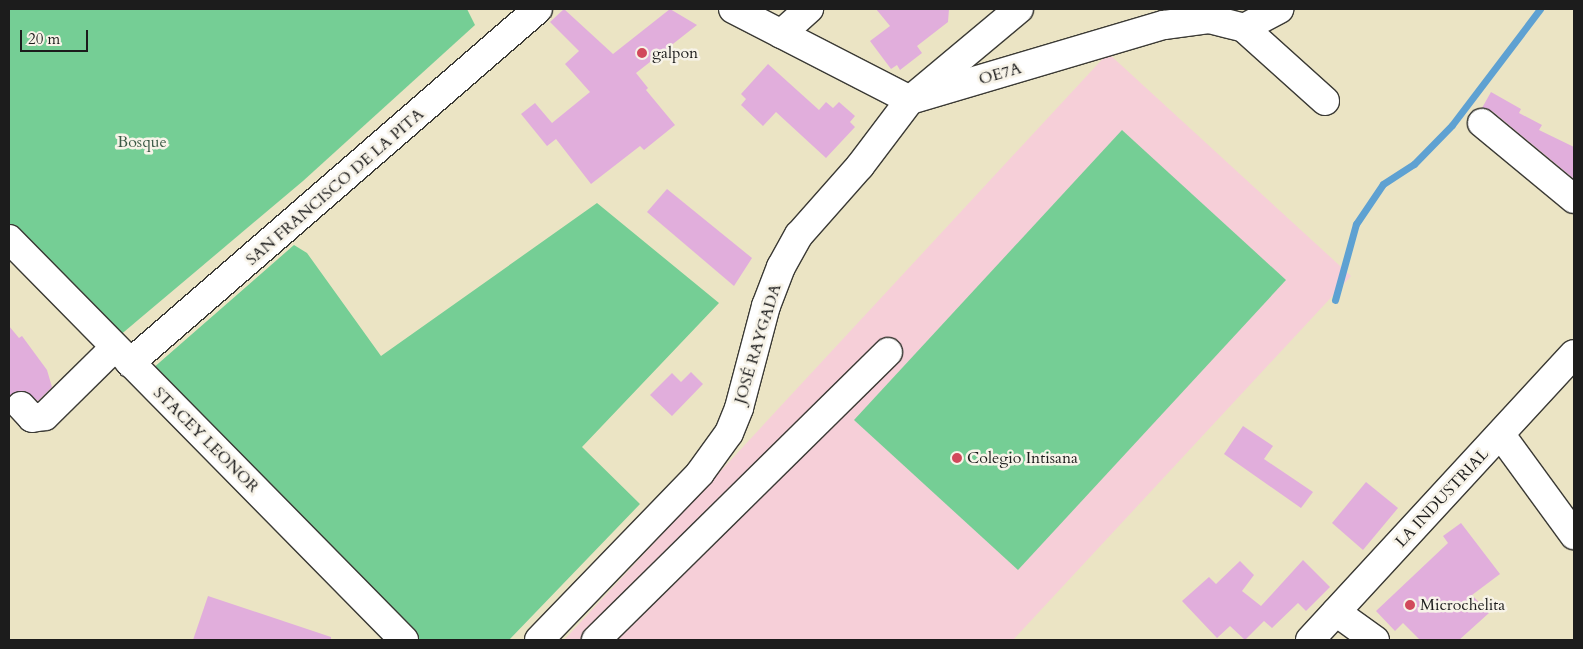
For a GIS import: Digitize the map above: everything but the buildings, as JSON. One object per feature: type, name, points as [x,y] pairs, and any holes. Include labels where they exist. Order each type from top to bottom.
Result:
[{"type":"street","name":"SAN FRANCISCO DE LA PITA","points":[[21,406],[32,418],[45,416],[122,355],[538,9]]},
{"type":"street","points":[[733,9],[910,100]]},
{"type":"street","points":[[781,34],[809,9]]},
{"type":"street","name":"JOSÉ RAYGADA","points":[[539,640],[700,473],[728,433],[739,408],[766,306],[781,267],[799,235],[860,166],[910,100],[1019,9]]},
{"type":"street","points":[[1279,9],[1244,28],[1325,101]]},
{"type":"street","name":"OE7A","points":[[910,100],[1189,20],[1209,19],[1244,28]]},
{"type":"street","points":[[1482,123],[1574,199]]},
{"type":"street","name":"STACEY LEONOR","points":[[9,238],[404,640]]},
{"type":"street","points":[[596,640],[888,352]]},
{"type":"street","name":"LA INDUSTRIAL","points":[[1310,640],[1574,354]]},
{"type":"street","points":[[1501,435],[1574,535]]},
{"type":"street","points":[[1336,612],[1374,640]]},
{"type":"shaded area","name":"Colegio Intisana","points":[[1108,53],[1351,276],[1013,640],[564,640]]},
{"type":"green space","name":"Bosque","points":[[9,9],[467,9],[475,25],[303,181],[112,342],[9,231]]},
{"type":"green space","points":[[1122,130],[1286,280],[1018,570],[854,420]]},
{"type":"green space","points":[[597,203],[719,303],[582,447],[640,504],[509,640],[412,640],[152,369],[294,245],[307,253],[381,356]]},
{"type":"waterway","points":[[1335,300],[1356,224],[1383,184],[1414,164],[1452,125],[1540,9]]},
{"type":"place","name":"galpon","points":[[642,53]]},
{"type":"place","name":"Colegio Intisana","points":[[957,458]]},
{"type":"place","name":"Microchelita","points":[[1410,605]]}]
